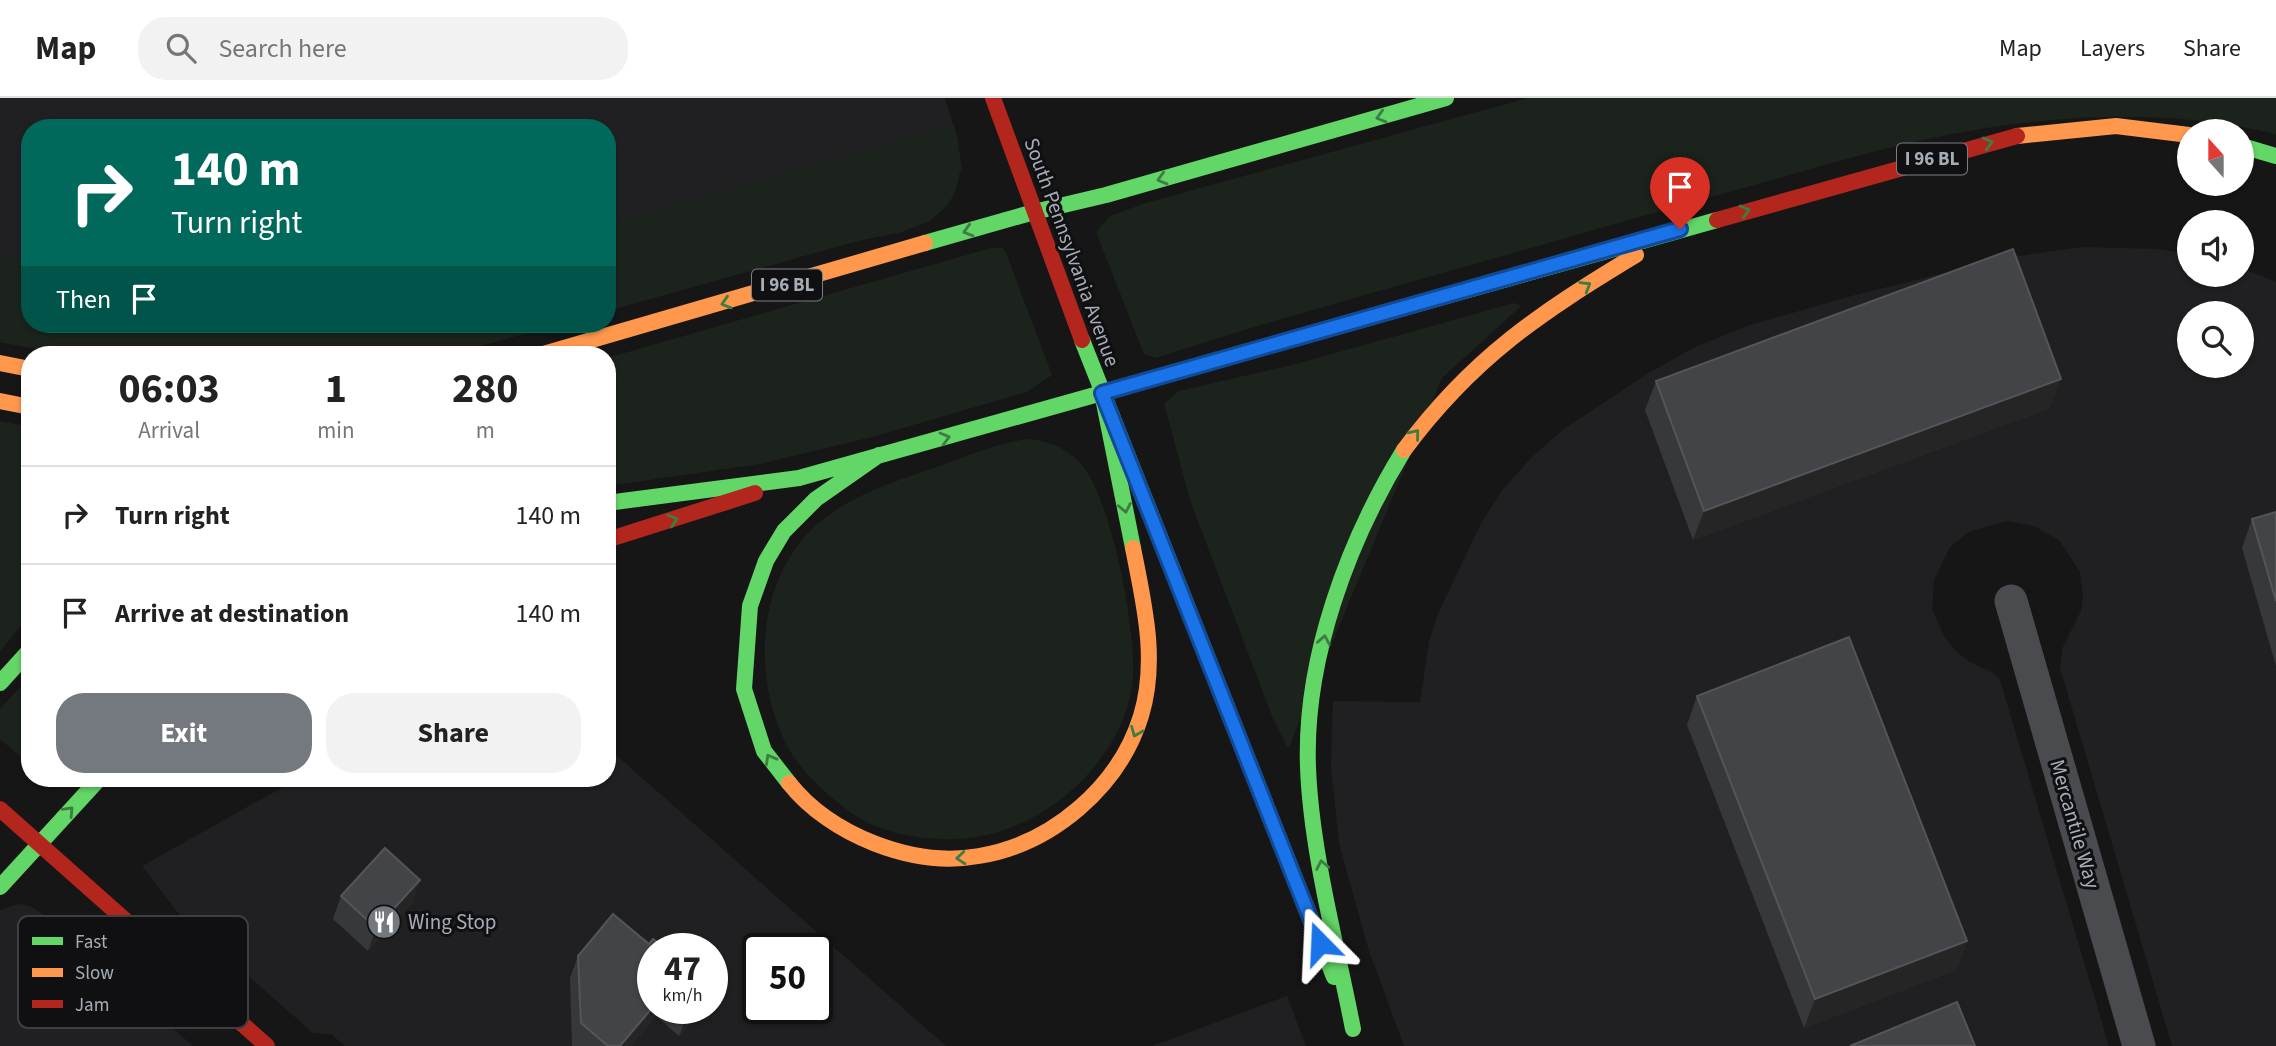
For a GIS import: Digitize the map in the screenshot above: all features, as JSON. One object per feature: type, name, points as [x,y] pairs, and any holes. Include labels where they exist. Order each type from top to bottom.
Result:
[{"type":"main road","name":"South Pennsylvania Avenue","points":[[993,98],[1102,393],[1359,1046]]},
{"type":"main road","name":"I 96 BL","points":[[571,346],[1034,212],[1106,195],[1446,98]]},
{"type":"main road","name":"I 96 BL","points":[[616,502],[799,478],[2010,137],[2116,127],[2177,134]]},
{"type":"main road","points":[[2254,150],[2276,156]]},
{"type":"main road","points":[[1353,1028],[1317,837],[1307,767],[1313,699],[1329,614],[1355,536],[1395,458],[1450,391],[1475,367],[1553,306],[1680,229]]},
{"type":"main road","points":[[0,363],[21,367]]},
{"type":"main road","points":[[879,455],[797,517],[766,560],[754,592],[744,638],[745,694],[753,725],[776,771],[793,791],[821,816],[851,836],[881,849],[921,858],[956,859],[1004,851],[1055,828],[1094,795],[1128,750],[1147,697],[1150,663],[1148,626],[1102,393]]},
{"type":"main road","points":[[0,401],[21,405]]},
{"type":"main road","points":[[616,537],[799,478]]},
{"type":"main road","points":[[0,682],[21,660]]},
{"type":"main road","points":[[0,887],[92,787]]},
{"type":"main road","points":[[0,809],[120,916]]},
{"type":"main road","points":[[247,1028],[267,1046]]},
{"type":"street","name":"Mercantile Way","points":[[2011,601],[2139,1046]]},
{"type":"shaded area","points":[[0,98],[945,98],[957,137],[962,168],[946,206],[928,222],[899,233],[861,240],[616,308],[616,119],[21,119],[21,333],[527,333],[480,346],[21,346],[0,342]]},
{"type":"shaded area","points":[[1528,98],[2276,98],[2276,134],[2254,130],[2254,119],[2104,117],[1990,127],[1877,151],[1315,309],[1156,358],[1144,354],[1096,232],[1110,216],[1146,203]]},
{"type":"shaded area","points":[[954,124],[959,153],[959,176],[954,195],[944,209],[929,220],[887,235],[616,308],[616,222]]},
{"type":"shaded area","points":[[2081,247],[2177,252],[2177,287],[2254,287],[2254,273],[2276,282],[2276,1046],[2172,1046],[2060,668],[2062,649],[2081,611],[2083,594],[2080,572],[2059,540],[2034,526],[2008,521],[1970,531],[1950,547],[1934,580],[1932,609],[1944,636],[1954,649],[1968,661],[1994,673],[2000,680],[2109,1046],[1404,1046],[1368,948],[1339,843],[1331,767],[1333,701],[1420,702],[1429,642],[1437,616],[1481,523],[1504,488],[1532,457],[1564,429],[1647,374],[1693,348],[1747,326],[1855,295],[2005,258]]},
{"type":"shaded area","points":[[991,248],[1002,248],[1052,375],[1027,392],[872,437],[760,464],[616,485],[616,355]]},
{"type":"shaded area","points":[[0,257],[21,262],[21,333],[527,333],[480,346],[21,346],[0,342]]},
{"type":"shaded area","points":[[1514,303],[1521,306],[1442,378],[1289,747],[1287,746],[1273,719],[1190,500],[1164,403],[1179,391],[1296,364]]},
{"type":"shaded area","points":[[0,421],[21,425],[21,626],[0,651]]},
{"type":"shaded area","points":[[1029,439],[1058,447],[1077,459],[1093,483],[1103,507],[1120,567],[1131,629],[1133,677],[1127,708],[1115,737],[1097,764],[1075,788],[1049,808],[1021,823],[991,834],[960,839],[915,837],[870,824],[837,802],[815,782],[790,751],[778,725],[769,696],[765,636],[770,606],[779,578],[793,552],[812,529],[857,498],[890,483],[985,449]]},
{"type":"shaded area","points":[[21,686],[21,757],[0,739],[0,709]]},
{"type":"shaded area","points":[[616,755],[818,933],[742,933],[742,1024],[833,1024],[833,946],[946,1046],[345,1046],[331,1034],[313,1033],[248,976],[248,916],[179,914],[142,866],[283,787],[616,787]]},
{"type":"shaded area","points":[[18,904],[30,906],[46,916],[18,916],[18,1028],[173,1028],[193,1046],[0,1046],[0,910]]},
{"type":"shaded area","points":[[1287,996],[1306,1046],[1152,1046]]},
{"type":"building","points":[[2013,249],[2061,379],[1704,511],[1656,381]]},
{"type":"building","points":[[2276,512],[2276,601],[2252,519]]},
{"type":"building","points":[[1849,637],[1967,941],[1815,999],[1697,696]]},
{"type":"building","points":[[385,848],[420,880],[376,928],[341,896]]},
{"type":"building","points":[[613,914],[637,934],[639,1024],[620,1046],[608,1046],[581,1023],[578,956]]},
{"type":"building","points":[[1957,1002],[1975,1046],[1850,1046]]},
{"type":"traffic: fast","points":[[1034,212],[1106,195],[1446,98]]},
{"type":"traffic: fast","points":[[2254,150],[2276,156]]},
{"type":"traffic: fast","points":[[925,243],[1034,212]]},
{"type":"traffic: fast","points":[[1102,393],[1717,220]]},
{"type":"traffic: fast","points":[[1082,340],[1334,977]]},
{"type":"traffic: fast","points":[[616,502],[799,478],[1102,393],[1133,548]]},
{"type":"traffic: fast","points":[[1353,1029],[1314,832],[1308,767],[1309,726],[1313,685],[1334,602],[1365,523],[1404,450]]},
{"type":"traffic: fast","points":[[789,783],[764,751],[744,689],[750,606],[766,561],[784,531],[816,499],[879,455]]},
{"type":"traffic: fast","points":[[0,683],[21,660]]},
{"type":"traffic: fast","points":[[0,887],[92,787]]},
{"type":"traffic: slow","points":[[2017,136],[2116,126],[2177,134]]},
{"type":"traffic: slow","points":[[616,333],[925,243]]},
{"type":"traffic: slow","points":[[1404,450],[1455,389],[1482,363],[1538,318],[1636,255]]},
{"type":"traffic: slow","points":[[571,346],[616,333]]},
{"type":"traffic: slow","points":[[0,363],[21,367]]},
{"type":"traffic: slow","points":[[0,401],[21,405]]},
{"type":"traffic: slow","points":[[789,783],[806,802],[850,832],[875,844],[927,857],[979,856],[1032,839],[1057,825],[1079,808],[1117,766],[1131,742],[1141,716],[1146,695],[1149,653],[1145,611],[1133,548]]},
{"type":"traffic: jam","points":[[993,98],[1082,340]]},
{"type":"traffic: jam","points":[[1717,220],[2017,136]]},
{"type":"traffic: jam","points":[[616,537],[755,493]]},
{"type":"traffic: jam","points":[[0,809],[121,916]]},
{"type":"traffic: jam","points":[[247,1028],[267,1046]]},
{"type":"place","name":"Wing Stop","points":[[384,922]]},
{"type":"route","points":[[1320,943],[1102,393],[1680,229]]}]
